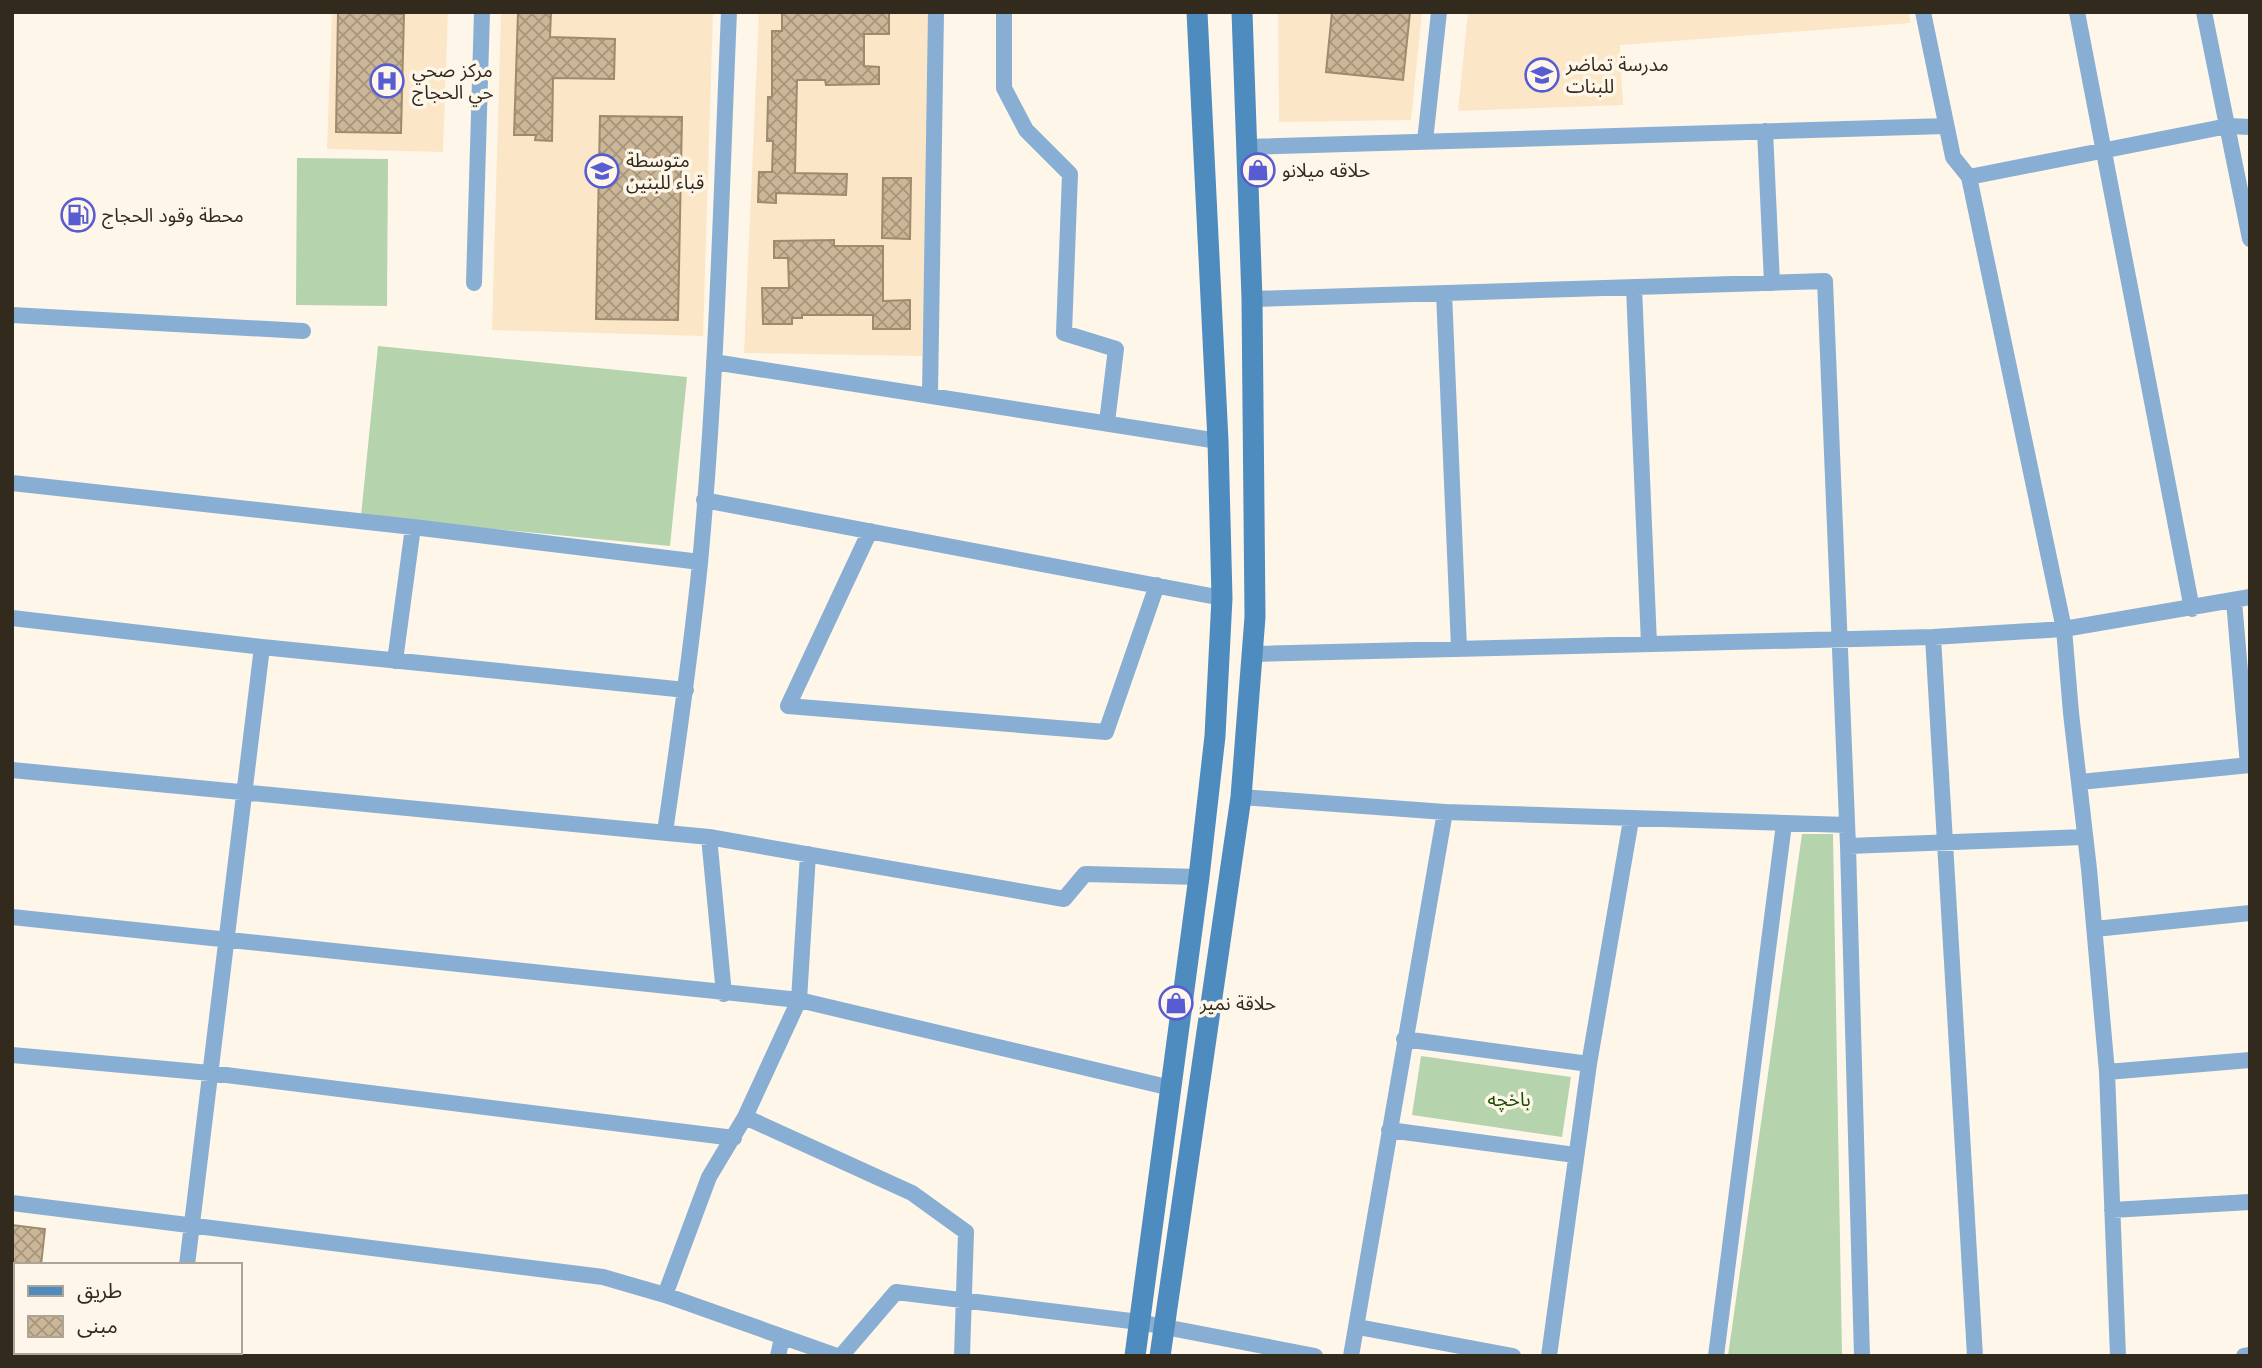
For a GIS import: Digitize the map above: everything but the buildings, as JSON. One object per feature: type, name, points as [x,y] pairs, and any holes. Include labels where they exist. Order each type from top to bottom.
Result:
[{"type":"main road","points":[[1135,1356],[1199,877],[1215,736],[1222,598],[1218,441],[1197,12]]},
{"type":"main road","points":[[1160,1356],[1241,797],[1255,617],[1252,299],[1241,12]]},
{"type":"street","points":[[474,284],[482,12]]},
{"type":"street","points":[[665,832],[686,690],[700,562],[714,362],[729,12]]},
{"type":"street","points":[[930,394],[936,12]]},
{"type":"street","points":[[1004,12],[1004,88],[1026,130],[1070,174],[1065,333],[1116,349],[1107,422]]},
{"type":"street","points":[[1425,141],[1439,12]]},
{"type":"street","points":[[1923,12],[1953,157],[1969,177],[2064,629],[2107,1072],[2118,1356]]},
{"type":"street","points":[[2077,12],[2192,608]]},
{"type":"street","points":[[2204,12],[2250,239]]},
{"type":"street","points":[[1248,147],[1946,126]]},
{"type":"street","points":[[1969,177],[2228,126],[2250,127]]},
{"type":"street","points":[[1765,131],[1772,283]]},
{"type":"street","points":[[1252,299],[1825,281],[1848,846],[1862,1356]]},
{"type":"street","points":[[1634,287],[1648,644]]},
{"type":"street","points":[[1444,293],[1459,648]]},
{"type":"street","points":[[12,314],[303,331]]},
{"type":"street","points":[[714,362],[1218,441]]},
{"type":"street","points":[[12,483],[700,562]]},
{"type":"street","points":[[704,500],[1222,598]]},
{"type":"street","points":[[395,660],[413,527]]},
{"type":"street","points":[[870,531],[788,706],[1106,732],[1157,585]]},
{"type":"street","points":[[1252,654],[1933,637],[2064,629],[2242,599],[2249,765],[2080,782]]},
{"type":"street","points":[[12,618],[262,647],[686,690]]},
{"type":"street","points":[[1933,637],[1975,1356]]},
{"type":"street","points":[[187,1263],[262,647]]},
{"type":"street","points":[[12,770],[709,837],[1064,899],[1085,874],[1199,877]]},
{"type":"street","points":[[1241,797],[1445,812],[1847,825]]},
{"type":"street","points":[[1351,1356],[1445,812]]},
{"type":"street","points":[[1549,1356],[1575,1155],[1631,820]]},
{"type":"street","points":[[1716,1356],[1784,824]]},
{"type":"street","points":[[709,837],[724,994]]},
{"type":"street","points":[[1848,846],[2084,837]]},
{"type":"street","points":[[665,1294],[709,1177],[746,1117],[799,1000],[808,854]]},
{"type":"street","points":[[2095,929],[2250,913]]},
{"type":"street","points":[[12,917],[799,1000],[1171,1088]]},
{"type":"street","points":[[1404,1038],[1589,1064]]},
{"type":"street","points":[[12,1055],[210,1073],[734,1138]]},
{"type":"street","points":[[2107,1072],[2250,1060]]},
{"type":"street","points":[[746,1117],[912,1193],[966,1232],[962,1356]]},
{"type":"street","points":[[1389,1130],[1575,1155]]},
{"type":"street","points":[[2112,1210],[2250,1202]]},
{"type":"street","points":[[12,1203],[603,1277],[665,1294],[782,1338],[839,1356],[896,1292],[1139,1322],[1315,1356]]},
{"type":"street","points":[[1358,1327],[1513,1356]]},
{"type":"street","points":[[778,1356],[782,1338]]},
{"type":"street","points":[[2244,1356],[2250,1355]]},
{"type":"shaded area","name":"مركز صحي حي الحجاج","points":[[332,12],[448,12],[443,152],[327,149]]},
{"type":"shaded area","name":"متوسطة قباء للبنين","points":[[501,12],[713,12],[703,336],[492,330]]},
{"type":"shaded area","points":[[759,12],[930,12],[922,356],[744,353]]},
{"type":"shaded area","points":[[1278,12],[1422,12],[1411,120],[1279,122]]},
{"type":"shaded area","name":"مدرسة تماضر للبنات","points":[[1468,12],[1908,12],[1911,23],[1620,45],[1623,105],[1458,111]]},
{"type":"green space","points":[[297,158],[388,159],[387,306],[296,305]]},
{"type":"green space","points":[[378,346],[687,377],[670,546],[361,516]]},
{"type":"green space","points":[[1802,834],[1833,834],[1842,1356],[1728,1356]]},
{"type":"green space","name":"باخچە","points":[[1421,1056],[1571,1077],[1562,1137],[1412,1115]]},
{"type":"place","name":"مدرسة تماضر للبنات","points":[[1542,75]]},
{"type":"place","name":"مركز صحي حي الحجاج","points":[[387,81]]},
{"type":"place","name":"حلاقه ميلانو","points":[[1258,170]]},
{"type":"place","name":"متوسطة قباء للبنين","points":[[602,171]]},
{"type":"place","name":"محطة وقود الحجاج","points":[[78,215]]},
{"type":"place","name":"حلاقة نمير","points":[[1176,1003]]}]
